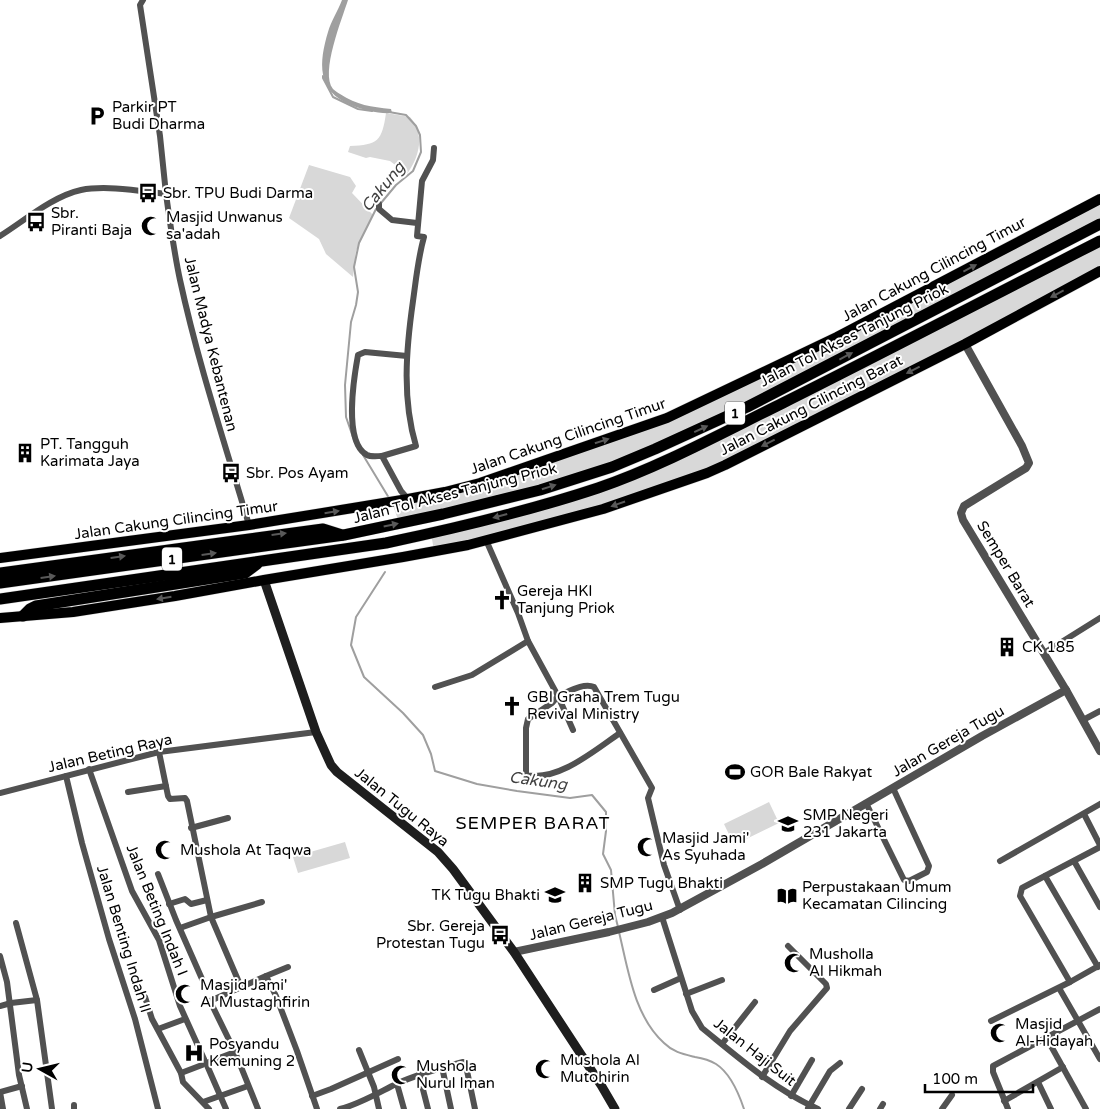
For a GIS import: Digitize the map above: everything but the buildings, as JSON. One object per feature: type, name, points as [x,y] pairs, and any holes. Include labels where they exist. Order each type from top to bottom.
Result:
[{"type":"highway","name":"Jalan Cakung Cilincing Timur","points":[[0,558],[249,525],[446,492],[480,483],[667,418],[837,337],[1100,199]]},
{"type":"highway","name":"Jalan Tol Akses Tanjung Priok","points":[[0,583],[344,535],[443,514],[540,490],[612,467],[655,450],[766,398],[1100,224]]},
{"type":"highway","name":"Jalan Tol Akses Tanjung Priok","points":[[0,600],[386,543],[443,531],[598,488],[663,462],[716,436],[1100,241]]},
{"type":"highway","name":"Jalan Cakung Cilincing Barat","points":[[0,618],[92,609],[403,557],[486,540],[603,509],[707,473],[965,344],[1100,271]]},
{"type":"highway","points":[[0,573],[323,529],[344,535]]},
{"type":"highway","points":[[23,616],[30,608],[52,603],[245,572],[258,562]]},
{"type":"main road","name":"Jalan Tugu Raya","points":[[264,580],[316,732],[330,765],[438,852],[453,869],[514,952],[601,1084],[615,1109]]},
{"type":"street","name":"Jalan Madya Kebantenan","points":[[142,2],[147,59],[180,280],[225,448],[249,525]]},
{"type":"street","points":[[407,356],[364,352],[358,355],[353,390],[353,414],[356,440],[361,450],[368,456],[382,456],[416,446],[411,429],[407,395],[407,356],[417,267],[424,237],[417,236],[422,181],[432,160],[434,148]]},
{"type":"street","points":[[0,236],[60,198],[78,190],[92,188],[166,194]]},
{"type":"street","points":[[379,204],[379,209],[392,220],[417,223]]},
{"type":"street","name":"Semper Barat","points":[[965,344],[1022,446],[1029,463],[1026,468],[964,506],[961,513],[963,520],[1066,690],[1100,751]]},
{"type":"street","points":[[382,456],[406,499]]},
{"type":"street","points":[[486,540],[518,613],[528,642],[558,696],[573,730]]},
{"type":"street","points":[[1044,653],[1100,618]]},
{"type":"street","points":[[435,687],[472,675],[528,642]]},
{"type":"street","points":[[620,733],[574,764],[551,773],[526,775],[526,728],[530,716],[552,703],[558,696],[582,686],[591,685],[620,733],[652,789],[648,798],[664,865],[680,910]]},
{"type":"street","name":"Jalan Gereja Tugu","points":[[514,952],[609,932],[680,910],[974,740],[1066,690]]},
{"type":"street","points":[[1083,720],[1100,711]]},
{"type":"street","name":"Jalan Beting Raya","points":[[0,793],[159,752],[316,732]]},
{"type":"street","points":[[159,752],[170,799],[185,798],[211,917],[241,988]]},
{"type":"street","name":"Jalan Beting Indah I","points":[[89,769],[132,891],[159,940],[185,1019],[226,1109]]},
{"type":"street","name":"Jalan Benting Indah II","points":[[66,776],[82,843],[109,939],[135,1019],[158,1109]]},
{"type":"street","points":[[128,792],[166,786]]},
{"type":"street","points":[[866,804],[904,880],[906,882],[909,881],[928,872],[929,866],[893,788]]},
{"type":"street","points":[[1000,861],[1100,804]]},
{"type":"street","points":[[1070,982],[1020,896],[1020,892],[1022,888],[1100,846],[1084,814]]},
{"type":"street","points":[[191,828],[228,818]]},
{"type":"street","points":[[1074,861],[1100,907]]},
{"type":"street","points":[[158,874],[202,980]]},
{"type":"street","points":[[990,1021],[1059,988],[1099,966],[1045,876]]},
{"type":"street","points":[[169,904],[185,899],[191,904],[207,900]]},
{"type":"street","points":[[180,928],[262,902]]},
{"type":"street","name":"Jalan Haji Suit","points":[[662,917],[686,994],[697,1022],[762,1076],[808,1107],[818,1109]]},
{"type":"street","points":[[16,922],[36,1000],[52,1109]]},
{"type":"street","points":[[762,1076],[790,1031],[827,988],[826,984],[788,946]]},
{"type":"street","points":[[0,956],[11,1003],[22,1086],[27,1109]]},
{"type":"street","points":[[258,1109],[235,1052],[210,1001],[288,967]]},
{"type":"street","points":[[266,976],[276,996],[317,1109]]},
{"type":"street","points":[[654,990],[681,978]]},
{"type":"street","points":[[686,994],[722,980]]},
{"type":"street","points":[[1059,988],[1100,1059]]},
{"type":"street","points":[[145,997],[152,1019],[181,1073],[183,1082],[209,1109]]},
{"type":"street","points":[[0,1006],[36,1000]]},
{"type":"street","points":[[722,1044],[755,1002]]},
{"type":"street","points":[[1008,1109],[992,1069],[993,1066],[1100,1009]]},
{"type":"street","points":[[158,1029],[185,1019]]},
{"type":"street","points":[[1046,1037],[1086,1109]]},
{"type":"street","points":[[359,1050],[376,1094],[379,1109]]},
{"type":"street","points":[[181,1073],[204,1062],[235,1052]]},
{"type":"street","points":[[312,1096],[331,1090],[398,1060]]},
{"type":"street","points":[[791,1096],[812,1060]]},
{"type":"street","points":[[340,1109],[356,1107],[376,1094],[419,1074],[463,1062],[466,1066],[475,1109]]},
{"type":"street","points":[[808,1107],[830,1071],[840,1062]]},
{"type":"street","points":[[442,1067],[451,1109]]},
{"type":"street","points":[[1004,1101],[1063,1067]]},
{"type":"street","points":[[419,1074],[428,1109]]},
{"type":"street","points":[[1038,1082],[1051,1109]]},
{"type":"street","points":[[397,1084],[404,1109]]},
{"type":"street","points":[[3,1109],[0,1092],[22,1086]]},
{"type":"street","points":[[203,1102],[248,1086]]},
{"type":"street","points":[[849,1109],[862,1089]]},
{"type":"street","points":[[942,1109],[952,1095]]},
{"type":"shaded area","points":[[342,0],[348,0],[330,59],[330,81],[333,89],[352,101],[391,109],[392,113],[371,111],[351,105],[331,92],[326,84],[322,65],[325,43],[329,28]]},
{"type":"shaded area","points":[[386,113],[410,117],[418,131],[418,153],[407,174],[390,161],[366,158],[348,152],[350,146],[373,143],[377,140],[383,130]]},
{"type":"shaded area","points":[[309,165],[350,177],[356,186],[352,193],[373,215],[356,251],[353,277],[326,254],[319,239],[289,218]]},
{"type":"shaded area","points":[[1100,199],[1100,224],[747,407],[540,490],[398,520],[392,502],[445,492],[667,418]]},
{"type":"shaded area","points":[[1100,241],[1100,271],[752,452],[603,509],[434,551],[431,533],[462,526],[663,462]]},
{"type":"shaded area","points":[[769,802],[779,823],[734,845],[724,824]]},
{"type":"shaded area","points":[[345,842],[350,858],[298,873],[293,857]]},
{"type":"waterway","name":"Cakung","points":[[323,76],[333,97],[358,109],[372,111]]},
{"type":"waterway","name":"Cakung","points":[[381,203],[396,185],[413,171],[421,152],[420,135],[416,126],[406,115],[389,112]]},
{"type":"waterway","name":"Cakung","points":[[355,443],[346,417],[345,385],[351,322],[358,292],[354,267],[359,243],[376,209]]},
{"type":"waterway","name":"Cakung","points":[[363,455],[389,498]]},
{"type":"waterway","name":"Cakung","points":[[385,572],[356,617],[351,645],[364,677],[403,713],[423,735],[431,754],[435,771],[477,784],[517,791],[570,798],[592,795],[606,812],[603,854],[611,870],[615,915],[618,927]]},
{"type":"waterway","name":"Cakung","points":[[619,932],[629,976],[639,1006],[654,1032],[667,1046],[675,1051],[709,1061],[721,1068],[733,1084],[744,1109]]},
{"type":"place","name":"Parkir PT Budi Dharma","points":[[97,116]]},
{"type":"place","name":"Sbr. TPU Budi Darma","points":[[148,193]]},
{"type":"place","name":"Sbr. Piranti Baja","points":[[36,222]]},
{"type":"place","name":"Masjid Unwanus sa'adah","points":[[151,226]]},
{"type":"place","name":"PT. Tangguh Karimata Jaya","points":[[25,453]]},
{"type":"place","name":"Sbr. Pos Ayam","points":[[231,473]]},
{"type":"place","name":"Gereja HKI Tanjung Priok","points":[[502,600]]},
{"type":"place","name":"CK 185","points":[[1007,647]]},
{"type":"place","name":"GBI Graha Trem Tugu Revival Ministry","points":[[512,706]]},
{"type":"place","name":"GOR Bale Rakyat","points":[[735,772]]},
{"type":"place","name":"SMP Negeri 231 Jakarta","points":[[788,824]]},
{"type":"place","name":"Masjid Jami' As Syuhada","points":[[647,847]]},
{"type":"place","name":"Mushola At Taqwa","points":[[165,850]]},
{"type":"place","name":"SMP Tugu Bhakti","points":[[585,883]]},
{"type":"place","name":"TK Tugu Bhakti","points":[[555,895]]},
{"type":"place","name":"Perpustakaan Umum Kecamatan Cilincing","points":[[787,896]]},
{"type":"place","name":"Sbr. Gereja Protestan Tugu","points":[[500,935]]},
{"type":"place","name":"Musholla Al Hikmah","points":[[794,963]]},
{"type":"place","name":"Masjid Jami' Al Mustaghfirin","points":[[185,994]]},
{"type":"place","name":"Masjid Al-Hidayah","points":[[1000,1033]]},
{"type":"place","name":"Posyandu Kemuning 2","points":[[194,1053]]},
{"type":"place","name":"Mushola Al Mutohirin","points":[[545,1069]]},
{"type":"place","name":"Mushola Nurul Iman","points":[[401,1075]]},
{"type":"district","name":"SEMPER BARAT","points":[[533,823]]}]
